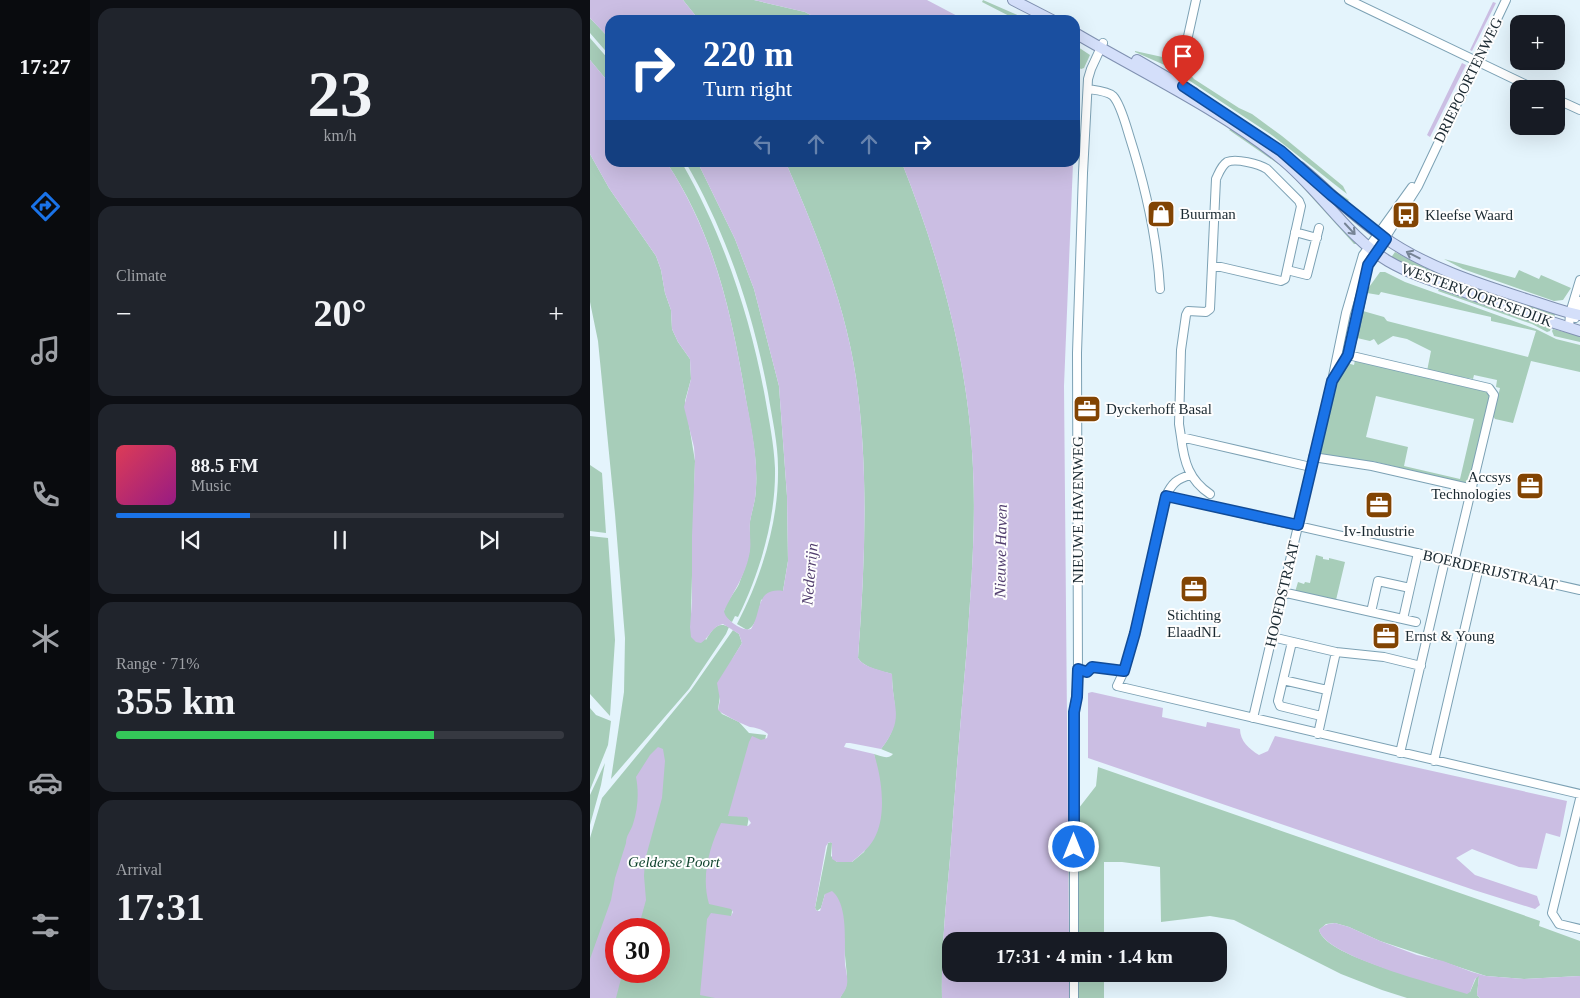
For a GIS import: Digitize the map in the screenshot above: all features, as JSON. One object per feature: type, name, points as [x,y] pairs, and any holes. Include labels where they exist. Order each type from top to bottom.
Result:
[{"type":"main road","points":[[1014,0],[1042,15]]},
{"type":"main road","points":[[1023,0],[1052,15]]},
{"type":"main road","name":"WESTERVOORTSEDIJK","points":[[1080,31],[1101,47]]},
{"type":"main road","name":"WESTERVOORTSEDIJK","points":[[1080,36],[1172,82],[1281,151],[1382,237],[1428,263],[1469,280],[1575,314]]},
{"type":"main road","name":"WESTERVOORTSEDIJK","points":[[1172,82],[1280,158],[1372,250],[1414,274],[1580,331]]},
{"type":"street","points":[[1172,82],[1182,64],[1196,0]]},
{"type":"street","points":[[1349,0],[1516,80]]},
{"type":"street","name":"DRIEPOORTENWEG","points":[[1372,250],[1430,160],[1506,0]]},
{"type":"street","name":"NIEUWE HAVENWEG","points":[[1074,932],[1074,720],[1078,669],[1077,353],[1082,182],[1089,75],[1101,47]]},
{"type":"street","points":[[1088,89],[1109,93],[1115,97],[1126,124],[1140,169],[1151,216],[1160,289]]},
{"type":"street","points":[[1565,103],[1580,110]]},
{"type":"street","points":[[1210,494],[1202,489],[1190,475],[1184,461],[1179,424],[1181,359],[1186,312],[1191,310],[1209,312],[1213,267],[1216,179],[1220,170],[1226,163],[1233,160],[1261,165],[1267,169],[1301,206],[1285,279],[1281,281],[1221,267],[1213,267]]},
{"type":"street","points":[[1286,270],[1307,275],[1320,228]]},
{"type":"street","points":[[1295,232],[1317,238]]},
{"type":"street","points":[[1372,250],[1360,301],[1352,299],[1363,255],[1372,250]]},
{"type":"street","points":[[1575,314],[1580,280]]},
{"type":"street","name":"HOOFDSTRAAT","points":[[1253,718],[1345,320],[1352,299]]},
{"type":"street","name":"HOOFDSTRAAT","points":[[1332,381],[1348,355],[1360,301]]},
{"type":"street","points":[[1570,328],[1580,303]]},
{"type":"street","points":[[1348,355],[1489,388],[1494,395],[1454,562]]},
{"type":"street","points":[[1181,438],[1311,467]]},
{"type":"street","points":[[1313,457],[1372,466],[1473,489]]},
{"type":"street","points":[[1190,475],[1175,480],[1171,484],[1166,496],[1135,633],[1124,671],[1117,686],[1580,794]]},
{"type":"street","name":"BOERDERIJSTRAAT","points":[[1166,496],[1580,590]]},
{"type":"street","points":[[1403,619],[1418,553]]},
{"type":"street","points":[[1400,753],[1445,560]]},
{"type":"street","points":[[1434,761],[1479,567]]},
{"type":"street","points":[[1371,612],[1378,580],[1410,588]]},
{"type":"street","points":[[1282,592],[1430,625]]},
{"type":"street","points":[[1272,637],[1336,652],[1384,657],[1421,666]]},
{"type":"street","points":[[1292,642],[1278,701],[1280,706],[1321,716]]},
{"type":"street","points":[[1318,734],[1336,652]]},
{"type":"street","points":[[1078,669],[1087,672],[1092,667],[1124,671]]},
{"type":"street","points":[[1282,680],[1327,690]]},
{"type":"street","points":[[1580,799],[1552,913],[1559,924],[1580,929]]},
{"type":"street","points":[[1074,982],[1074,998]]},
{"type":"green space","points":[[683,0],[754,0],[811,15],[695,15]]},
{"type":"green space","points":[[983,0],[1017,15],[1007,15],[982,2]]},
{"type":"green space","points":[[590,18],[605,34],[605,50],[590,33]]},
{"type":"green space","points":[[590,38],[605,55],[605,78],[590,60]]},
{"type":"green space","points":[[1080,48],[1090,55],[1084,68],[1081,69]]},
{"type":"green space","points":[[1135,51],[1176,60],[1169,67]]},
{"type":"green space","points":[[1185,68],[1194,79],[1239,108],[1252,114],[1282,136],[1343,186],[1347,194],[1273,136],[1187,79],[1184,76]]},
{"type":"green space","points":[[1187,83],[1257,129],[1349,200],[1347,202],[1335,194],[1284,151]]},
{"type":"green space","points":[[1231,129],[1276,160],[1286,170],[1229,130]]},
{"type":"green space","points":[[590,154],[609,188],[656,256],[671,310],[672,329],[678,342],[690,359],[691,379],[685,401],[695,461],[691,614],[706,640],[718,626],[725,625],[729,627],[689,689],[611,779],[624,692],[625,638],[598,341],[590,302]]},
{"type":"green space","points":[[669,167],[684,167],[710,218],[733,276],[759,366],[772,441],[775,487],[770,526],[760,564],[746,600],[738,617],[735,616],[732,622],[727,619],[724,611],[739,584],[749,554],[750,521],[756,488],[756,465],[740,363],[727,303],[709,245],[683,190]]},
{"type":"green space","points":[[688,167],[700,167],[735,239],[754,289],[779,386],[787,496],[788,561],[783,591],[779,591],[761,600],[756,621],[747,630],[737,624],[761,569],[772,529],[778,488],[778,459],[768,393],[755,333],[737,275],[701,190]]},
{"type":"green space","points":[[788,167],[904,167],[929,236],[959,351],[966,390],[973,468],[971,579],[944,932],[942,932],[942,998],[840,998],[846,987],[847,976],[844,945],[825,894],[821,908],[817,911],[815,908],[828,843],[832,843],[831,856],[837,862],[852,862],[864,852],[880,821],[881,792],[874,754],[887,757],[893,754],[881,749],[888,739],[895,721],[892,674],[869,667],[858,658],[864,553],[863,448],[856,378],[851,350],[845,322],[828,268]]},
{"type":"green space","points":[[1288,171],[1302,184],[1357,244],[1354,244]]},
{"type":"green space","points":[[1395,252],[1432,271],[1556,312],[1554,317],[1522,306],[1503,303],[1390,259]]},
{"type":"green space","points":[[1444,259],[1515,278],[1519,270],[1539,279],[1541,275],[1571,288],[1563,300],[1554,301],[1463,269]]},
{"type":"green space","points":[[1380,272],[1385,272],[1405,282],[1536,329],[1556,339],[1580,345],[1580,372],[1531,361],[1513,423],[1495,419],[1493,416],[1500,388],[1496,387],[1497,380],[1474,375],[1473,379],[1427,371],[1431,351],[1407,339],[1393,336],[1378,345],[1374,339],[1370,341],[1357,338],[1363,311],[1384,317],[1387,321],[1528,357],[1536,331],[1491,321],[1491,317],[1381,292],[1379,295],[1367,293],[1367,290]]},
{"type":"green space","points":[[1439,289],[1551,328],[1550,331],[1547,332],[1532,324],[1438,291]]},
{"type":"green space","points":[[1553,329],[1580,336],[1580,342],[1554,336]]},
{"type":"green space","points":[[1355,360],[1487,392],[1490,400],[1472,481],[1467,484],[1372,461],[1367,464],[1318,454],[1335,382],[1347,363],[1354,365]],"holes":[[[1376,396],[1474,419],[1460,479],[1404,466],[1408,447],[1366,437]]]},
{"type":"green space","points":[[590,465],[602,473],[606,533],[590,531]]},
{"type":"green space","points":[[590,536],[608,538],[615,640],[610,716],[590,694]]},
{"type":"green space","points":[[1316,555],[1323,557],[1323,559],[1329,560],[1329,558],[1345,562],[1336,600],[1295,592],[1298,582],[1310,583]]},
{"type":"green space","name":"Gelderse Poort","points":[[733,630],[739,634],[742,643],[733,658],[720,696],[718,709],[722,714],[739,722],[749,733],[766,735],[732,911],[722,998],[590,998],[590,838],[602,798],[691,690]]},
{"type":"green space","points":[[590,708],[596,715],[611,721],[608,745],[590,790]]},
{"type":"green space","points":[[605,763],[601,785],[590,825],[590,795]]},
{"type":"green space","points":[[1098,767],[1540,921],[1539,926],[1580,941],[1580,976],[1524,979],[1486,976],[1380,941],[1335,923],[1326,924],[1319,930],[1326,940],[1342,950],[1387,969],[1470,992],[1477,976],[1479,976],[1477,995],[1480,998],[1407,998],[1341,974],[1234,920],[1210,916],[1161,922],[1160,867],[1122,862],[1104,862],[1104,932],[1069,932],[1068,822],[1096,786]]},
{"type":"green space","points":[[1069,982],[1104,982],[1104,998],[1069,998]]},
{"type":"water","points":[[590,0],[683,0],[695,15],[605,15],[605,34],[590,18]]},
{"type":"water","points":[[754,0],[927,0],[956,15],[811,15]]},
{"type":"water","points":[[1493,2],[1496,3],[1472,51],[1470,50]]},
{"type":"water","name":"Nederrijn","points":[[590,60],[605,78],[605,167],[669,167],[683,190],[709,246],[727,303],[750,417],[756,465],[756,492],[750,522],[749,556],[742,577],[724,611],[731,621],[744,629],[751,629],[763,597],[774,591],[783,591],[788,561],[787,496],[779,386],[754,289],[735,239],[700,167],[788,167],[828,268],[845,322],[856,378],[863,448],[864,553],[858,658],[864,664],[892,674],[896,713],[893,729],[881,749],[850,743],[846,743],[844,747],[874,754],[881,786],[882,809],[881,820],[874,839],[852,862],[837,862],[832,859],[832,843],[829,842],[826,846],[815,908],[817,911],[820,911],[825,894],[832,891],[841,906],[847,982],[846,989],[840,998],[715,998],[700,995],[707,919],[711,913],[731,916],[733,912],[731,909],[709,904],[706,873],[710,852],[721,823],[748,826],[751,823],[747,817],[728,816],[749,742],[752,736],[761,740],[767,738],[768,734],[738,722],[718,710],[720,700],[717,683],[742,643],[739,634],[723,624],[716,627],[701,643],[696,642],[691,637],[695,461],[694,447],[684,407],[691,379],[690,359],[678,342],[672,329],[671,310],[656,256],[609,188],[590,154]]},
{"type":"water","points":[[1462,63],[1466,65],[1430,137],[1427,135]]},
{"type":"water","name":"Nieuwe Haven","points":[[904,167],[1073,167],[1064,386],[1069,932],[944,932],[967,646],[974,512],[973,468],[966,390],[950,312],[929,236]]},
{"type":"water","points":[[1092,692],[1163,708],[1162,717],[1206,727],[1207,722],[1240,729],[1246,744],[1259,755],[1268,751],[1275,736],[1567,801],[1560,837],[1546,833],[1537,869],[1519,867],[1472,849],[1456,858],[1475,875],[1537,896],[1540,905],[1535,909],[1474,890],[1088,758],[1088,693]]},
{"type":"water","points":[[658,747],[663,749],[665,761],[662,798],[645,860],[646,900],[641,918],[605,918],[605,983],[620,983],[616,998],[590,998],[590,959],[611,900],[615,878],[635,818],[638,801],[636,777],[650,755]]},
{"type":"water","points":[[1335,923],[1417,955],[1443,961],[1486,976],[1524,979],[1580,976],[1580,998],[1480,998],[1477,995],[1479,976],[1475,979],[1470,992],[1467,994],[1410,977],[1362,960],[1326,940],[1319,930],[1326,925]]},
{"type":"water","points":[[942,982],[1069,982],[1069,998],[942,998]]},
{"type":"place","name":"Buurman","points":[[1161,214]]},
{"type":"place","name":"Kleefse Waard","points":[[1406,215]]},
{"type":"place","name":"Dyckerhoff Basal","points":[[1087,409]]},
{"type":"place","name":"Accsys Technologies","points":[[1530,486]]},
{"type":"place","name":"Iv-Industrie","points":[[1379,505]]},
{"type":"place","name":"Stichting ElaadNL","points":[[1194,589]]},
{"type":"place","name":"Ernst & Young","points":[[1386,636]]},
{"type":"route","points":[[1074,847],[1074,712],[1077,697],[1078,669],[1087,672],[1092,667],[1124,671],[1135,633],[1166,496],[1298,525],[1332,381],[1348,355],[1368,265],[1386,239],[1331,195],[1281,151],[1183,86]]}]
